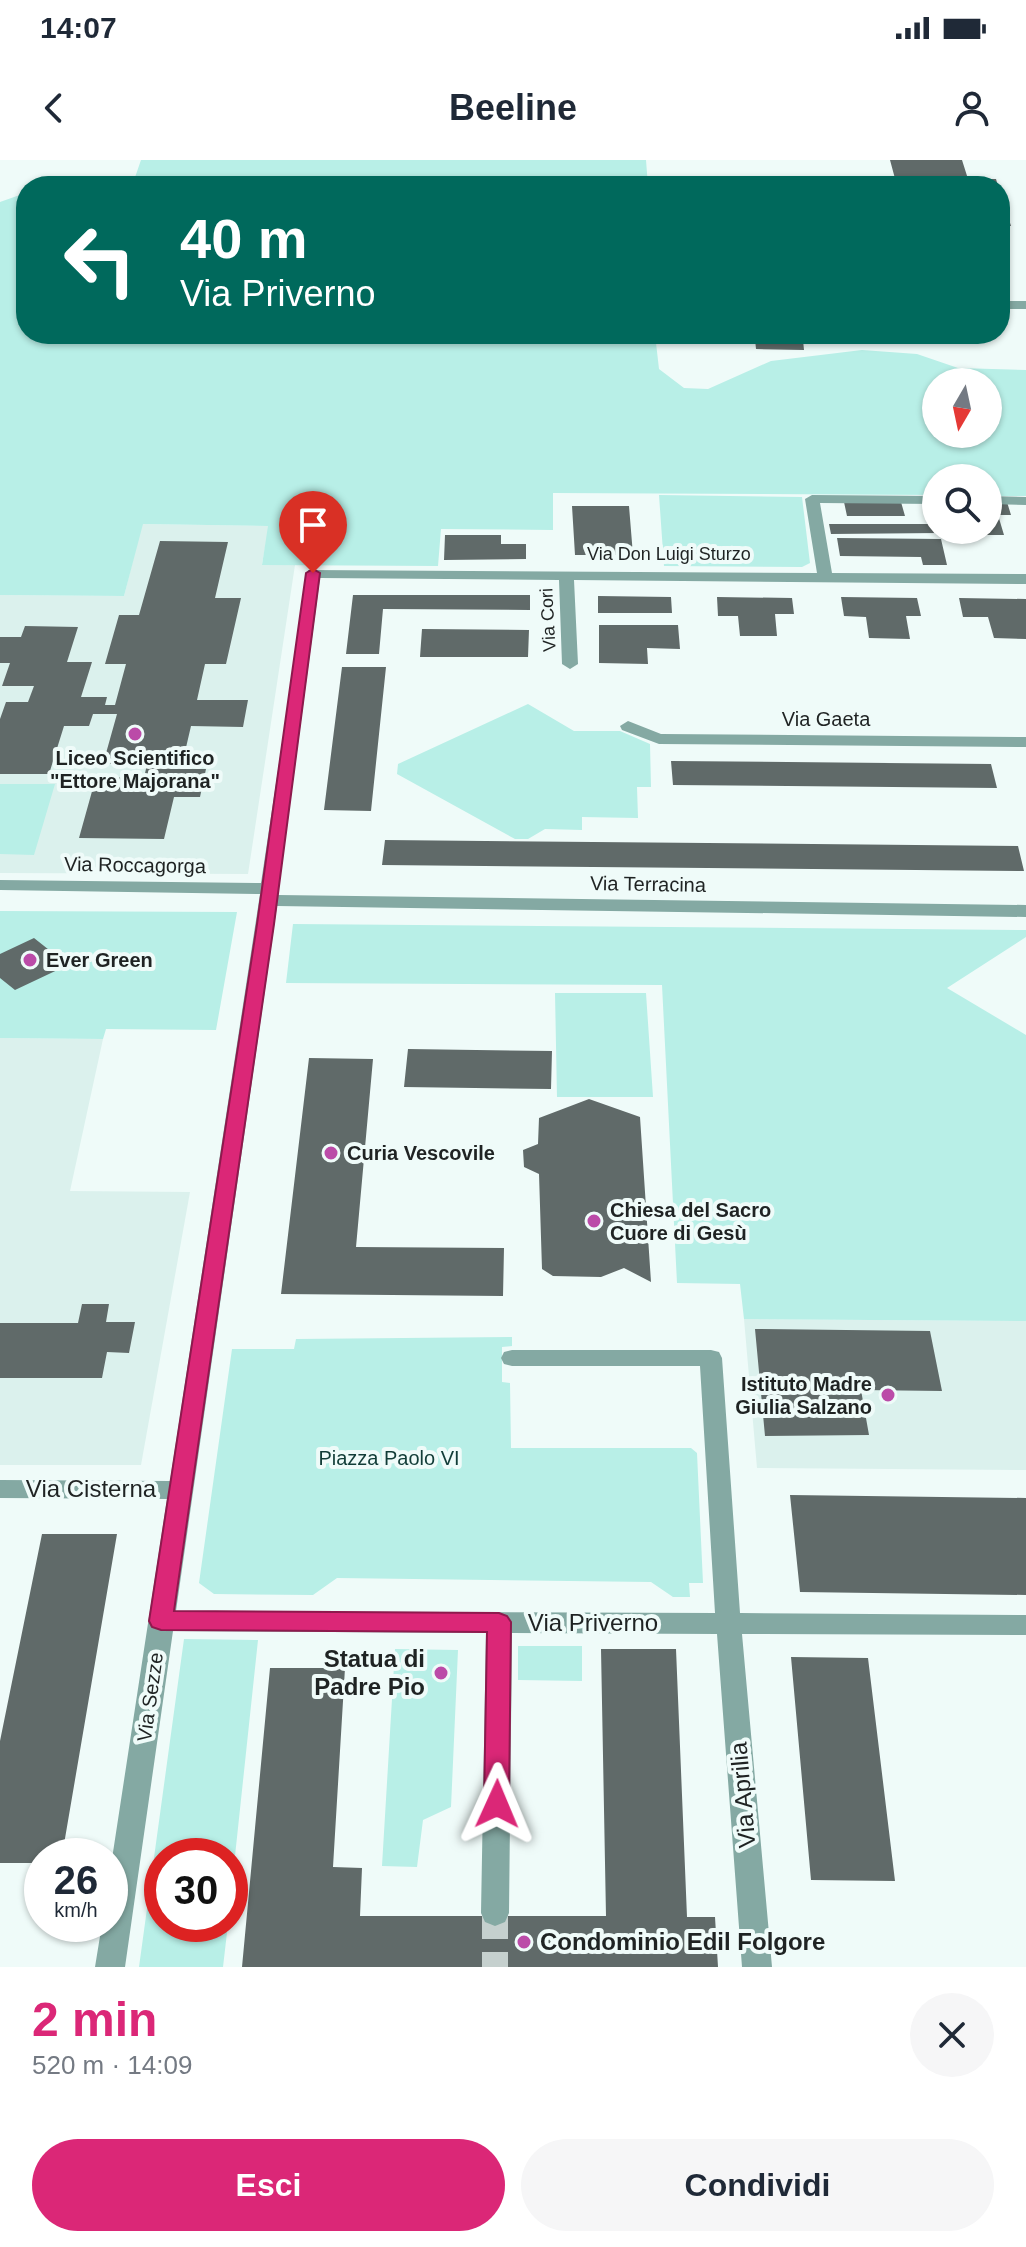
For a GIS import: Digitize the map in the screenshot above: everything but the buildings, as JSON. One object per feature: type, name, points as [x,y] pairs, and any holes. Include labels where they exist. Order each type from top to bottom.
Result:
[{"type":"street","points":[[825,575],[812,499],[922,500]]},
{"type":"street","points":[[1002,500],[1026,501]]},
{"type":"street","name":"Via Don Luigi Sturzo","points":[[313,573],[1026,579]]},
{"type":"street","name":"Via Sezze","points":[[110,1967],[269,894],[313,573]]},
{"type":"street","name":"Via Cori","points":[[566,574],[570,664]]},
{"type":"street","name":"Via Gaeta","points":[[628,726],[659,739],[1026,742]]},
{"type":"street","name":"Via Roccagorga","points":[[0,885],[269,894]]},
{"type":"street","name":"Via Terracina","points":[[269,894],[1026,911]]},
{"type":"street","points":[[512,1358],[711,1358],[728,1622]]},
{"type":"street","name":"Via Cisterna","points":[[0,1489],[182,1490]]},
{"type":"street","name":"Via Priverno","points":[[161,1621],[1026,1625]]},
{"type":"street","points":[[495,1913],[499,1622]]},
{"type":"street","name":"Via Aprilia","points":[[728,1622],[757,1967]]},
{"type":"shaded area","name":"Liceo Scientifico \"Ettore Majorana\"","points":[[142,524],[269,526],[262,564],[295,565],[248,874],[0,873],[0,595],[124,596]]},
{"type":"shaded area","points":[[0,1038],[103,1039],[70,1191],[190,1192],[141,1465],[0,1465]]},
{"type":"shaded area","name":"Istituto Madre Giulia Salzano","points":[[744,1319],[1026,1321],[1026,1470],[757,1468]]},
{"type":"green space","points":[[141,160],[646,160],[647,176],[135,176]]},
{"type":"green space","points":[[16,196],[16,344],[656,344],[659,369],[684,388],[708,389],[771,361],[862,350],[917,354],[958,368],[922,368],[922,448],[1002,448],[1002,369],[1026,370],[1026,496],[1002,496],[1002,464],[922,464],[922,495],[553,493],[553,530],[441,529],[438,566],[262,565],[268,526],[143,524],[124,596],[0,595],[0,202]]},
{"type":"green space","points":[[659,495],[802,497],[810,563],[802,567],[664,566]]},
{"type":"green space","points":[[528,704],[574,731],[620,731],[650,744],[651,787],[637,787],[638,818],[582,817],[582,830],[545,829],[528,839],[515,839],[397,774],[398,764]]},
{"type":"green space","points":[[0,784],[55,784],[34,855],[0,854]]},
{"type":"green space","points":[[0,911],[237,912],[216,1030],[106,1029],[103,1039],[0,1038]]},
{"type":"green space","points":[[293,924],[1026,930],[1026,937],[947,988],[1026,1035],[1026,1321],[744,1319],[740,1284],[677,1283],[662,985],[286,983]]},
{"type":"green space","points":[[555,993],[646,993],[653,1097],[557,1097]]},
{"type":"green space","name":"Piazza Paolo VI","points":[[512,1337],[512,1346],[502,1347],[502,1382],[510,1383],[511,1448],[691,1448],[697,1453],[703,1583],[689,1583],[690,1597],[673,1597],[651,1582],[337,1578],[313,1595],[214,1594],[199,1583],[232,1349],[294,1349],[296,1339]]},
{"type":"green space","points":[[184,1639],[258,1640],[237,1838],[157,1838]]},
{"type":"green space","points":[[518,1646],[582,1646],[582,1681],[518,1680]]},
{"type":"green space","points":[[395,1649],[458,1650],[451,1807],[423,1820],[417,1867],[382,1866]]},
{"type":"green space","points":[[144,1931],[144,1942],[226,1942],[223,1967],[139,1967]]},
{"type":"tunnel","points":[[495,1913],[495,1967]]},
{"type":"place","name":"Liceo Scientifico \"Ettore Majorana\"","points":[[135,734]]},
{"type":"place","name":"Ever Green","points":[[30,960]]},
{"type":"place","name":"Curia Vescovile","points":[[331,1153]]},
{"type":"place","name":"Chiesa del Sacro Cuore di Gesù","points":[[594,1221]]},
{"type":"place","name":"Istituto Madre Giulia Salzano","points":[[888,1395]]},
{"type":"place","name":"Statua di Padre Pio","points":[[441,1673]]},
{"type":"place","name":"Condominio Edil Folgore","points":[[524,1942]]},
{"type":"route","points":[[313,573],[265,924],[161,1621],[499,1622],[497,1804]]}]
